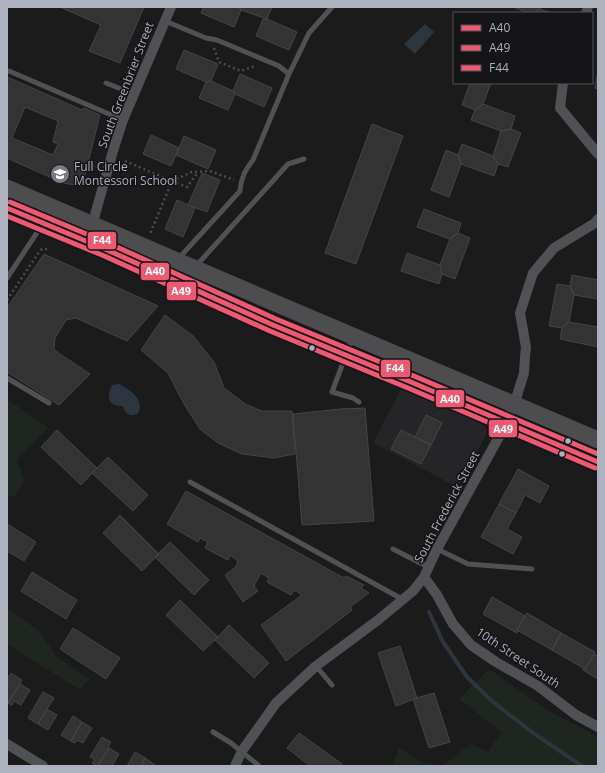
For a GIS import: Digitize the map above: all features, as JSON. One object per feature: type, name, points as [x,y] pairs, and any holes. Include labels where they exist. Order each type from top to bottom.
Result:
[{"type":"main road","points":[[7,188],[598,440]]},
{"type":"main road","points":[[7,208],[88,242],[273,325],[598,462]]},
{"type":"street","name":"South Greenbrier Street","points":[[88,242],[123,120],[171,7]]},
{"type":"street","points":[[563,84],[560,108],[598,154]]},
{"type":"street","name":"South Frederick Street","points":[[235,766],[242,751],[276,704],[316,666],[378,620],[413,591],[424,577],[500,435],[514,405],[524,373],[526,347],[520,313],[533,273],[554,248],[595,223],[598,219]]},
{"type":"street","name":"10th Street South","points":[[424,577],[437,594],[453,624],[470,645],[538,686],[576,715],[598,727]]},
{"type":"street","points":[[7,744],[43,766]]},
{"type":"lane","points":[[176,261],[240,191],[240,181],[245,170],[253,160],[289,74],[309,33],[332,7]]},
{"type":"lane","points":[[165,21],[206,38],[217,40],[279,66],[289,74]]},
{"type":"lane","points":[[9,71],[123,120]]},
{"type":"lane","points":[[106,83],[134,94]]},
{"type":"lane","points":[[194,269],[288,164],[304,159]]},
{"type":"lane","points":[[7,278],[53,208]]},
{"type":"lane","points":[[353,336],[332,392],[353,398],[359,402]]},
{"type":"lane","points":[[7,378],[49,403]]},
{"type":"lane","points":[[190,482],[402,599]]},
{"type":"lane","points":[[393,549],[428,567]]},
{"type":"lane","points":[[438,549],[468,564],[532,569]]},
{"type":"lane","points":[[316,666],[332,685]]},
{"type":"lane","points":[[213,732],[242,751],[258,765]]},
{"type":"path","points":[[207,46],[214,48],[219,62],[241,71],[258,65]]},
{"type":"path","points":[[125,161],[187,187],[198,172]]},
{"type":"path","points":[[149,235],[172,181],[188,173],[210,172],[232,180],[240,181]]},
{"type":"path","points":[[7,300],[39,252],[42,249],[49,249]]},
{"type":"shaded area","points":[[425,24],[434,32],[415,54],[404,44]]},
{"type":"shaded area","points":[[119,384],[136,396],[140,404],[138,414],[128,414],[123,406],[114,405],[111,403],[109,394],[112,385]]},
{"type":"shaded area","points":[[402,387],[481,423],[487,429],[485,437],[457,487],[373,443]]},
{"type":"shaded area","points":[[7,399],[48,428],[17,460],[24,481],[14,497],[7,496]]},
{"type":"shaded area","points":[[7,608],[40,632],[56,656],[89,679],[80,690],[7,644]]},
{"type":"shaded area","points":[[489,669],[549,711],[598,737],[598,766],[442,766],[471,744],[488,752],[501,732],[459,699]]},
{"type":"shaded area","points":[[399,748],[421,762],[440,766],[393,766]]},
{"type":"building","points":[[60,7],[144,7],[120,63],[89,51],[101,25]]},
{"type":"building","points":[[204,7],[239,7],[241,10],[234,27],[201,13]]},
{"type":"building","points":[[239,7],[272,7],[267,19],[241,10]]},
{"type":"building","points":[[513,7],[541,7],[535,12],[526,12]]},
{"type":"building","points":[[540,9],[549,12],[536,12]]},
{"type":"building","points":[[263,19],[267,19],[297,32],[289,50],[256,36]]},
{"type":"building","points":[[184,50],[218,64],[211,81],[206,82],[176,69]]},
{"type":"building","points":[[598,71],[598,89],[595,88]]},
{"type":"building","points":[[240,74],[272,88],[264,107],[235,94],[233,91]]},
{"type":"building","points":[[7,77],[82,110],[84,108],[100,115],[82,186],[63,183],[7,158]],"holes":[[[25,107],[58,121],[53,142],[58,144],[53,155],[12,138]]]},
{"type":"building","points":[[211,81],[233,91],[235,94],[228,110],[199,98],[206,82]]},
{"type":"building","points":[[470,84],[491,84],[483,104],[475,110],[462,105]]},
{"type":"building","points":[[483,104],[515,116],[511,129],[501,131],[471,120],[475,110]]},
{"type":"building","points":[[372,124],[403,136],[356,264],[325,253]]},
{"type":"building","points":[[511,129],[521,133],[508,167],[498,164],[493,156],[501,131]]},
{"type":"building","points":[[151,135],[179,148],[171,166],[143,154]]},
{"type":"building","points":[[184,136],[216,150],[208,169],[176,155]]},
{"type":"building","points":[[462,144],[493,156],[498,164],[494,176],[461,164],[458,155]]},
{"type":"building","points":[[446,150],[458,155],[461,164],[449,197],[431,190]]},
{"type":"building","points":[[202,173],[220,180],[207,212],[188,205]]},
{"type":"building","points":[[177,200],[195,208],[183,237],[165,229]]},
{"type":"building","points":[[424,209],[461,223],[458,233],[450,239],[417,227]]},
{"type":"building","points":[[458,233],[470,238],[455,279],[442,274],[440,265],[450,239]]},
{"type":"building","points":[[407,253],[440,265],[442,274],[439,284],[401,271]]},
{"type":"building","points":[[44,254],[158,306],[127,341],[76,318],[66,320],[55,338],[54,350],[90,374],[59,405],[7,372],[7,308]]},
{"type":"building","points":[[572,275],[598,280],[598,299],[574,295],[570,286]]},
{"type":"building","points":[[557,284],[570,286],[574,295],[569,322],[562,328],[549,326]]},
{"type":"building","points":[[165,315],[193,336],[214,362],[224,388],[245,404],[262,411],[292,411],[295,454],[274,458],[242,454],[218,443],[200,429],[184,404],[168,373],[141,350]]},
{"type":"building","points":[[569,322],[598,327],[598,347],[560,339],[562,328]]},
{"type":"building","points":[[365,408],[374,521],[302,525],[293,414]]},
{"type":"building","points":[[426,415],[442,423],[431,445],[415,437]]},
{"type":"building","points":[[57,430],[97,468],[81,485],[41,447]]},
{"type":"building","points":[[401,430],[431,445],[421,464],[391,449]]},
{"type":"building","points":[[108,457],[148,495],[133,511],[92,473]]},
{"type":"building","points":[[518,469],[549,486],[540,503],[525,495],[516,513],[499,504]]},
{"type":"building","points":[[186,491],[344,578],[346,576],[364,585],[361,588],[369,593],[350,607],[352,610],[286,661],[261,625],[302,595],[294,590],[291,595],[267,582],[269,578],[261,573],[254,586],[258,591],[243,602],[225,575],[236,567],[238,561],[230,555],[228,560],[205,548],[208,542],[200,538],[198,542],[167,524]]},
{"type":"building","points":[[499,504],[516,513],[507,529],[522,537],[513,554],[481,537]]},
{"type":"building","points":[[120,515],[159,554],[142,571],[103,533]]},
{"type":"building","points":[[7,524],[36,542],[24,561],[7,551]]},
{"type":"building","points":[[170,542],[209,580],[194,595],[155,557]]},
{"type":"building","points":[[32,572],[77,600],[66,619],[21,591]]},
{"type":"building","points":[[492,597],[525,616],[517,630],[517,633],[483,614]]},
{"type":"building","points":[[180,600],[218,637],[203,651],[166,615]]},
{"type":"building","points":[[527,613],[561,633],[552,650],[517,630]]},
{"type":"building","points":[[229,625],[269,663],[254,678],[215,640]]},
{"type":"building","points":[[73,628],[120,658],[106,679],[60,649]]},
{"type":"building","points":[[561,633],[595,652],[585,669],[552,650]]},
{"type":"building","points":[[400,646],[417,698],[396,706],[378,653]]},
{"type":"building","points":[[594,654],[598,656],[598,679],[583,670]]},
{"type":"building","points":[[11,673],[22,680],[8,703],[7,679]]},
{"type":"building","points":[[20,684],[30,690],[21,705],[14,701],[12,705],[8,703]]},
{"type":"building","points":[[43,692],[54,698],[38,724],[28,718]]},
{"type":"building","points":[[434,693],[450,742],[429,748],[413,699]]},
{"type":"building","points":[[47,709],[57,715],[48,730],[38,724]]},
{"type":"building","points":[[73,716],[82,722],[71,741],[61,735]]},
{"type":"building","points":[[82,722],[92,728],[83,743],[77,740],[75,743],[71,741]]},
{"type":"building","points":[[299,733],[342,764],[341,766],[310,766],[287,748]]},
{"type":"building","points":[[102,737],[111,742],[108,747],[109,748],[97,766],[92,763],[95,760],[90,757]]},
{"type":"building","points":[[109,748],[119,754],[112,766],[98,766]]},
{"type":"building","points":[[135,752],[145,758],[141,766],[127,766]]},
{"type":"building","points":[[145,758],[155,765],[155,766],[141,766]]},
{"type":"waterway","points":[[429,612],[443,642],[467,677],[493,702],[532,732],[582,766]]},
{"type":"transit line","name":"F44","points":[[10,202],[108,243],[276,319],[598,454]]},
{"type":"transit line","name":"A40","points":[[7,208],[105,249],[273,325],[598,462]]},
{"type":"transit line","name":"A49","points":[[7,216],[102,255],[270,331],[595,468]]},
{"type":"place","name":"Full Circle Montessori School","points":[[60,174]]}]
